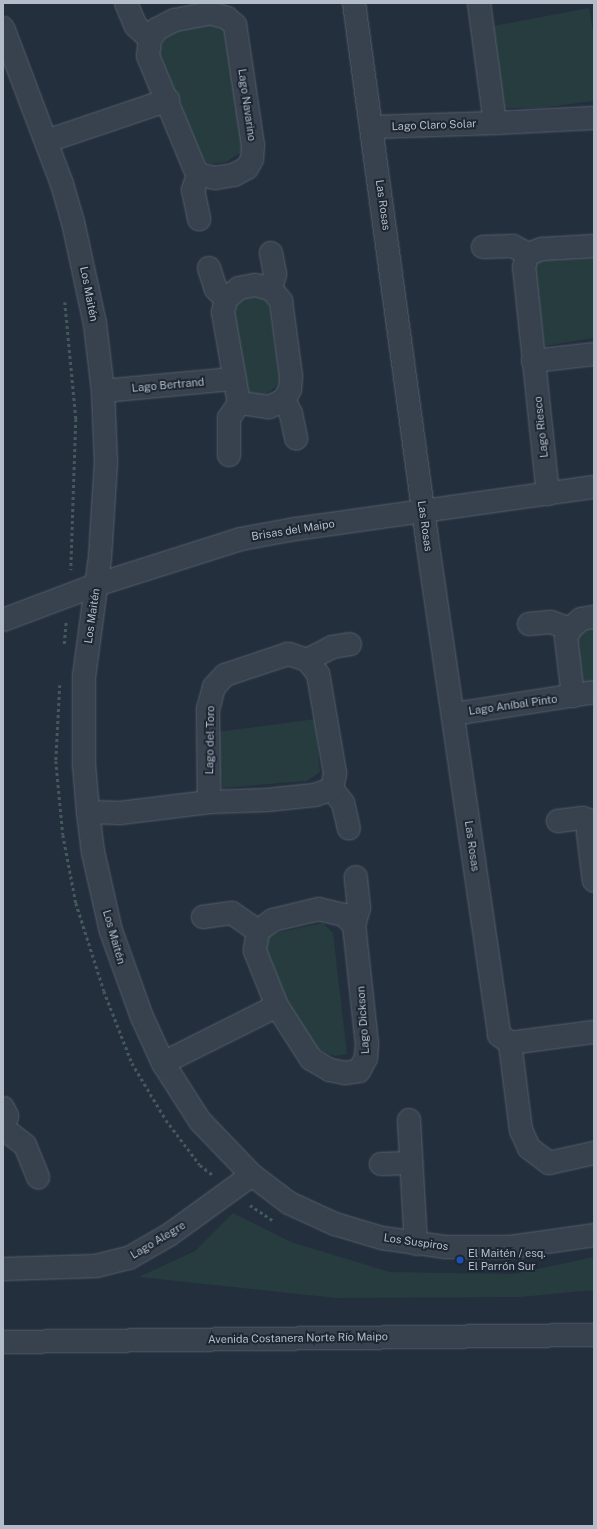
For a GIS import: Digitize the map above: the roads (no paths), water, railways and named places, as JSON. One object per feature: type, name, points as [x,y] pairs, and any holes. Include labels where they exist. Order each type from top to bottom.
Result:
[{"type":"street","points":[[126,3],[136,26],[150,39],[148,56],[168,100],[198,174],[193,190],[199,219]]},
{"type":"street","name":"Las Rosas","points":[[354,3],[373,127],[423,512],[454,714],[499,1035],[510,1043]]},
{"type":"street","points":[[479,3],[495,123]]},
{"type":"street","name":"Lago Navarino","points":[[150,39],[156,29],[175,20],[230,10],[235,25],[253,146],[252,159],[247,168],[234,175],[215,178],[198,174]]},
{"type":"street","name":"Los Maitén","points":[[3,28],[47,142],[73,222],[89,289],[103,391],[106,462],[96,585],[87,650],[83,718],[88,812],[93,852],[111,931],[142,1018],[163,1063],[200,1121],[252,1175]]},
{"type":"street","points":[[47,142],[168,100]]},
{"type":"street","name":"Lago Claro Solar","points":[[373,127],[594,118]]},
{"type":"street","points":[[483,247],[513,246],[528,254],[542,249],[594,246]]},
{"type":"street","points":[[271,253],[275,274],[271,289]]},
{"type":"street","name":"Lago Riesco","points":[[528,254],[524,267],[548,494]]},
{"type":"street","points":[[209,268],[216,289],[226,299]]},
{"type":"street","points":[[229,455],[229,418],[239,403],[233,379],[223,312],[226,299],[239,288],[250,286],[271,289],[281,301],[291,376],[290,389],[284,400],[269,407],[239,403]]},
{"type":"street","points":[[534,361],[594,354]]},
{"type":"street","name":"Lago Bertrand","points":[[103,391],[233,379]]},
{"type":"street","points":[[284,400],[291,414],[296,438]]},
{"type":"street","name":"Brisas del Maipo","points":[[3,620],[96,585],[241,539],[294,529],[594,487]]},
{"type":"street","points":[[530,624],[551,622],[570,629],[581,619],[594,617]]},
{"type":"street","name":"Lago Aníbal Pinto","points":[[454,714],[584,694],[566,638],[570,629]]},
{"type":"street","points":[[332,789],[336,773],[318,674],[307,660],[332,647],[350,644]]},
{"type":"street","name":"Lago del Toro","points":[[209,802],[208,709],[214,688],[225,675],[288,654],[307,660]]},
{"type":"street","points":[[88,812],[120,813],[209,802],[273,800],[315,795],[332,789]]},
{"type":"street","points":[[332,789],[343,803],[349,828]]},
{"type":"street","points":[[558,821],[583,818],[594,822]]},
{"type":"street","points":[[594,825],[588,833],[594,881]]},
{"type":"street","name":"Lago Dickson","points":[[258,932],[255,951],[277,1006],[311,1059],[330,1070],[345,1073],[359,1071],[366,1058],[367,1044],[354,925],[359,908],[356,876]]},
{"type":"street","points":[[203,917],[232,913],[258,932],[273,920],[319,909],[344,915],[354,925]]},
{"type":"street","points":[[163,1063],[277,1006]]},
{"type":"street","points":[[594,1032],[510,1043],[521,1130],[529,1148],[549,1163],[594,1153]]},
{"type":"street","points":[[3,1108],[7,1116],[3,1129],[25,1145],[38,1177]]},
{"type":"street","points":[[409,1120],[410,1163],[416,1244]]},
{"type":"street","points":[[381,1164],[410,1163]]},
{"type":"street","name":"Los Suspiros","points":[[252,1175],[289,1203],[335,1224],[382,1238],[416,1244],[510,1247],[594,1235]]},
{"type":"street","name":"Lago Alegre","points":[[3,1269],[96,1266],[129,1258],[169,1235],[252,1175]]},
{"type":"street","name":"Avenida Costanera Norte Río Maipo","points":[[3,1342],[594,1335]]},
{"type":"place","name":"El Maitén / esq. El Parrón Sur","points":[[460,1260]]}]
